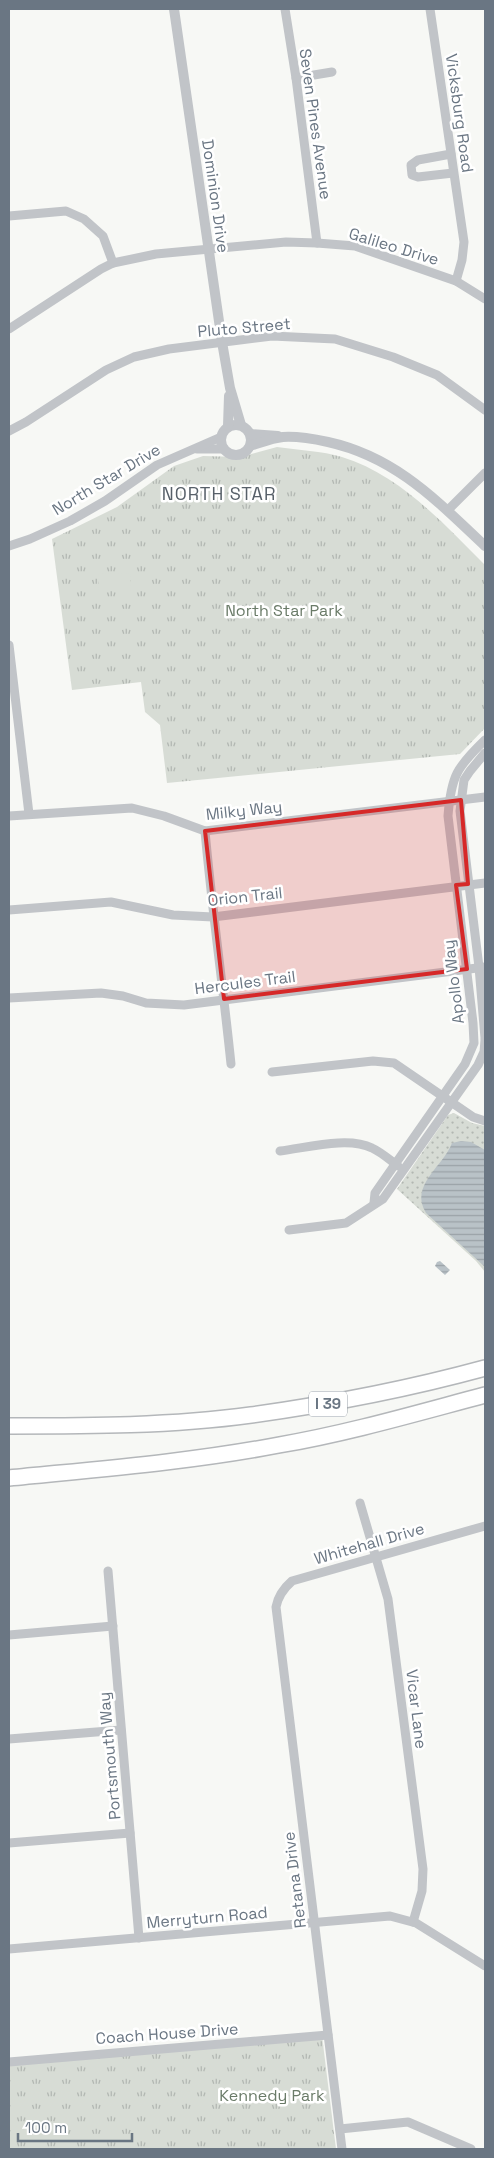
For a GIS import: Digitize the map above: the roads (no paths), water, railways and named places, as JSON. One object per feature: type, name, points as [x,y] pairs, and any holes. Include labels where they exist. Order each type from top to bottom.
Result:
[{"type":"highway","name":"I 39","points":[[9,1426],[103,1426],[177,1422],[250,1415],[327,1404],[416,1386],[485,1368]]},
{"type":"highway","name":"I 39","points":[[9,1478],[172,1461],[280,1445],[352,1429],[485,1395]]},
{"type":"street","name":"Dominion Drive","points":[[174,9],[222,342],[230,388],[241,425]]},
{"type":"street","name":"Seven Pines Avenue","points":[[284,9],[296,78],[317,242]]},
{"type":"street","name":"Vicksburg Road","points":[[430,9],[464,242],[462,260],[456,281]]},
{"type":"street","points":[[296,78],[332,72]]},
{"type":"street","points":[[451,154],[418,160],[410,165],[410,169],[412,175],[418,176],[453,173]]},
{"type":"street","points":[[9,216],[66,211],[84,219],[104,236],[113,263]]},
{"type":"street","name":"Galileo Drive","points":[[9,329],[101,268],[113,263],[156,254],[286,242],[317,242],[355,246],[456,281],[485,299]]},
{"type":"street","name":"Pluto Street","points":[[9,431],[106,370],[134,357],[169,349],[272,336],[335,339],[393,357],[437,376],[485,410]]},
{"type":"street","name":"Dominion Drive","points":[[228,426],[230,388]]},
{"type":"street","points":[[284,437],[250,446],[240,455],[227,452],[220,437],[228,426],[241,425],[250,434],[302,438],[335,444],[374,458],[406,475],[448,510],[485,546]]},
{"type":"street","points":[[250,434],[250,446]]},
{"type":"street","name":"North Star Drive","points":[[9,546],[70,521],[157,465],[220,437]]},
{"type":"street","name":"North Star Drive","points":[[191,449],[224,449]]},
{"type":"street","points":[[448,510],[485,473]]},
{"type":"street","points":[[9,645],[29,814]]},
{"type":"street","name":"Apollo Way","points":[[398,1167],[442,1096],[469,1057],[474,1043],[467,969],[449,826],[449,801],[452,785],[458,770],[485,740]]},
{"type":"street","name":"Apollo Way","points":[[289,1230],[346,1224],[366,1212],[374,1203],[376,1193],[451,1102],[478,1065],[484,1052],[482,967],[468,884],[461,800],[464,780],[485,753]]},
{"type":"street","name":"Milky Way","points":[[9,816],[132,808],[164,816],[205,831],[485,797]]},
{"type":"street","points":[[205,831],[230,1064]]},
{"type":"street","name":"Orion Trail","points":[[9,910],[111,902],[173,915],[213,917],[456,885],[485,883]]},
{"type":"street","name":"Hercules Trail","points":[[9,998],[101,993],[163,1005],[482,967]]},
{"type":"street","points":[[272,1072],[373,1061],[394,1063],[473,1116],[485,1120]]},
{"type":"street","points":[[280,1151],[334,1144],[354,1144],[372,1148],[398,1167]]},
{"type":"street","name":"Vicar Lane","points":[[360,1502],[374,1557],[388,1599],[423,1869],[422,1892],[414,1922]]},
{"type":"street","points":[[483,1526],[485,1536]]},
{"type":"street","name":"Whitehall Drive","points":[[276,1607],[283,1589],[292,1581],[483,1526]]},
{"type":"street","name":"Portsmouth Way","points":[[108,1571],[139,1938]]},
{"type":"street","name":"Retana Drive","points":[[276,1607],[342,2149]]},
{"type":"street","points":[[9,1635],[113,1626]]},
{"type":"street","points":[[9,1739],[122,1730]]},
{"type":"street","points":[[9,1843],[130,1833]]},
{"type":"street","name":"Merryturn Road","points":[[9,1949],[390,1916],[414,1922],[485,1966]]},
{"type":"street","name":"Coach House Drive","points":[[9,2062],[328,2035]]},
{"type":"street","points":[[340,2129],[408,2122],[470,2149]]},
{"type":"district","name":"NORTH STAR","points":[[219,494]]},
{"type":"park label","name":"North Star Park","points":[[284,610]]},
{"type":"park label","name":"Kennedy Park","points":[[272,2095]]}]
